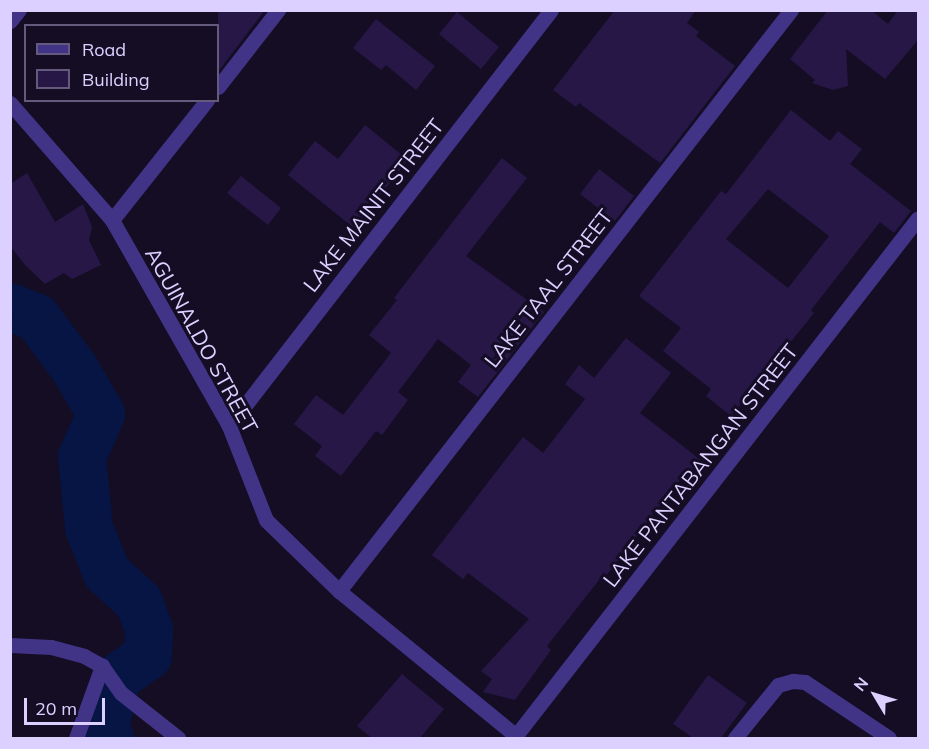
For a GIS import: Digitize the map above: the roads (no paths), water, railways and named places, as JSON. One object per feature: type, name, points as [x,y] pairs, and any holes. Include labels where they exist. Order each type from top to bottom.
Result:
[{"type":"street","points":[[10,21],[19,10]]},
{"type":"street","points":[[219,86],[278,10]]},
{"type":"street","name":"LAKE MAINIT STREET","points":[[228,426],[550,10]]},
{"type":"street","name":"LAKE TAAL STREET","points":[[339,591],[791,10]]},
{"type":"street","points":[[112,220],[205,102]]},
{"type":"street","name":"AGUINALDO STREET","points":[[10,103],[112,220],[228,426],[266,520],[339,591],[515,737]]},
{"type":"street","name":"LAKE PANTABANGAN STREET","points":[[515,737],[918,218]]},
{"type":"street","points":[[10,645],[67,650],[106,671],[121,693],[178,738]]},
{"type":"street","points":[[76,738],[106,671]]},
{"type":"street","points":[[735,738],[778,685],[805,682],[889,738]]},
{"type":"waterway","points":[[10,307],[37,318],[75,369],[101,414],[82,457],[89,528],[107,573],[139,602],[149,629],[148,656],[117,678],[105,727],[110,738]]}]
